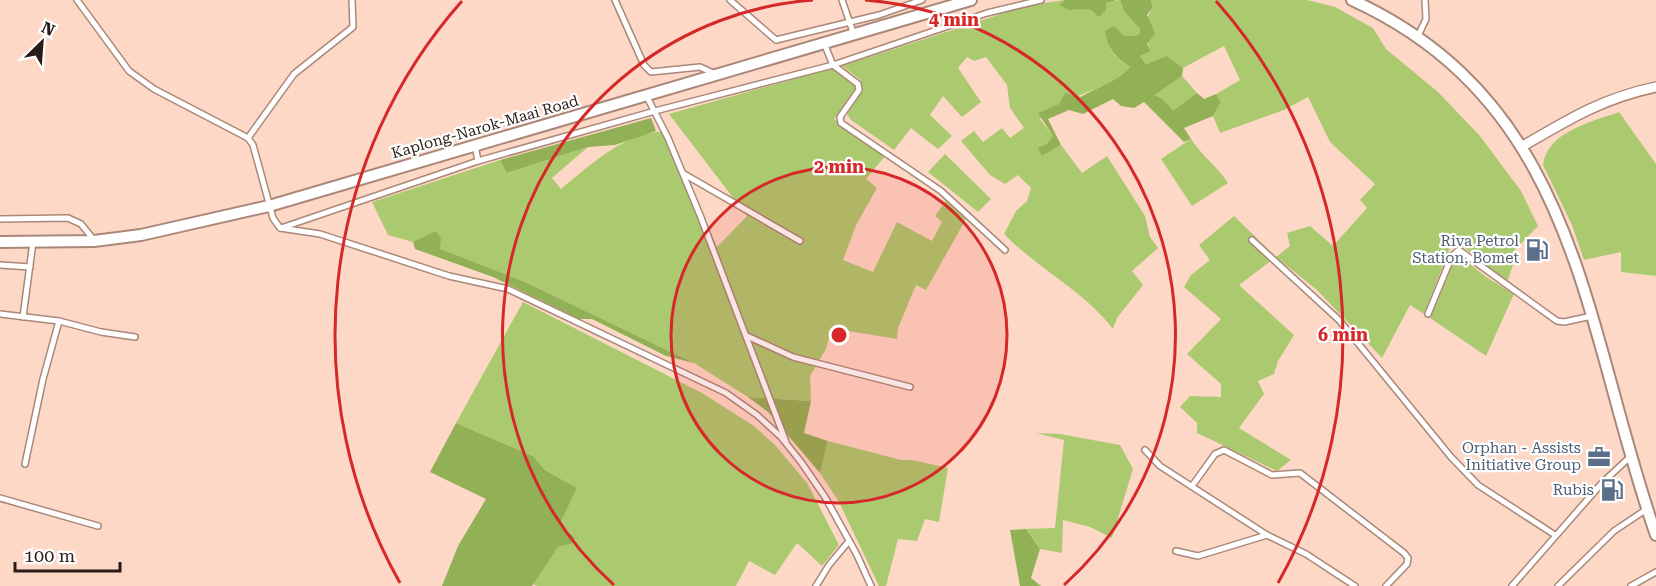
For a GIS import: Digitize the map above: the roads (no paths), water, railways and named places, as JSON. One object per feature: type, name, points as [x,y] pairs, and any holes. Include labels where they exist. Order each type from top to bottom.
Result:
[{"type":"highway","name":"Kaplong-Narok-Maai Road","points":[[0,242],[94,241],[188,226],[269,206],[971,0]]},
{"type":"highway","points":[[1352,0],[1418,36],[1462,73],[1523,146],[1569,241],[1656,535]]},
{"type":"main road","points":[[1523,146],[1593,106],[1619,96],[1656,87]]},
{"type":"street","points":[[77,0],[129,71],[154,89],[248,138],[256,154],[269,206],[280,228]]},
{"type":"street","points":[[248,138],[294,74],[353,27],[352,0]]},
{"type":"street","points":[[615,0],[644,65],[651,72],[700,68],[714,74]]},
{"type":"street","points":[[730,0],[776,40],[849,22],[922,0]]},
{"type":"street","points":[[842,0],[854,35]]},
{"type":"street","points":[[280,228],[478,161],[655,111],[833,65],[987,13],[1041,0]]},
{"type":"street","points":[[1418,36],[1426,19],[1425,0]]},
{"type":"street","points":[[824,43],[833,65],[858,84],[859,90],[840,117],[841,123],[941,191],[1005,250]]},
{"type":"street","points":[[646,94],[683,173],[787,445]]},
{"type":"street","points":[[475,145],[478,161]]},
{"type":"street","points":[[683,173],[800,241]]},
{"type":"street","points":[[0,219],[68,218],[81,224],[94,241]]},
{"type":"street","points":[[280,228],[320,234],[449,276],[508,289],[726,393],[757,415],[787,445],[825,497],[871,586]]},
{"type":"street","points":[[1252,240],[1339,320],[1451,457],[1478,486],[1555,535]]},
{"type":"street","points":[[23,317],[33,242]]},
{"type":"street","points":[[1428,314],[1452,256],[1458,250],[1557,321],[1564,322],[1592,316]]},
{"type":"street","points":[[0,265],[30,267]]},
{"type":"street","points":[[0,314],[59,321],[100,332],[135,337]]},
{"type":"street","points":[[25,464],[43,379],[59,321]]},
{"type":"street","points":[[747,336],[794,357],[910,387]]},
{"type":"street","points":[[1145,450],[1160,466],[1266,535],[1296,548],[1355,586]]},
{"type":"street","points":[[1192,486],[1215,454],[1224,450],[1272,475],[1300,473],[1408,558],[1407,564],[1386,586]]},
{"type":"street","points":[[1512,586],[1555,535],[1631,456]]},
{"type":"street","points":[[0,498],[98,526]]},
{"type":"street","points":[[1558,586],[1614,531],[1647,509]]},
{"type":"street","points":[[1176,551],[1198,556],[1266,535]]},
{"type":"street","points":[[816,586],[829,565],[849,542]]},
{"type":"street","points":[[1631,586],[1656,572]]},
{"type":"place","name":"Riva Petrol Station, Bomet","points":[[1537,250]]},
{"type":"place","name":"Orphan - Assists Initiative Group","points":[[1599,457]]},
{"type":"place","name":"Rubis","points":[[1612,490]]}]
